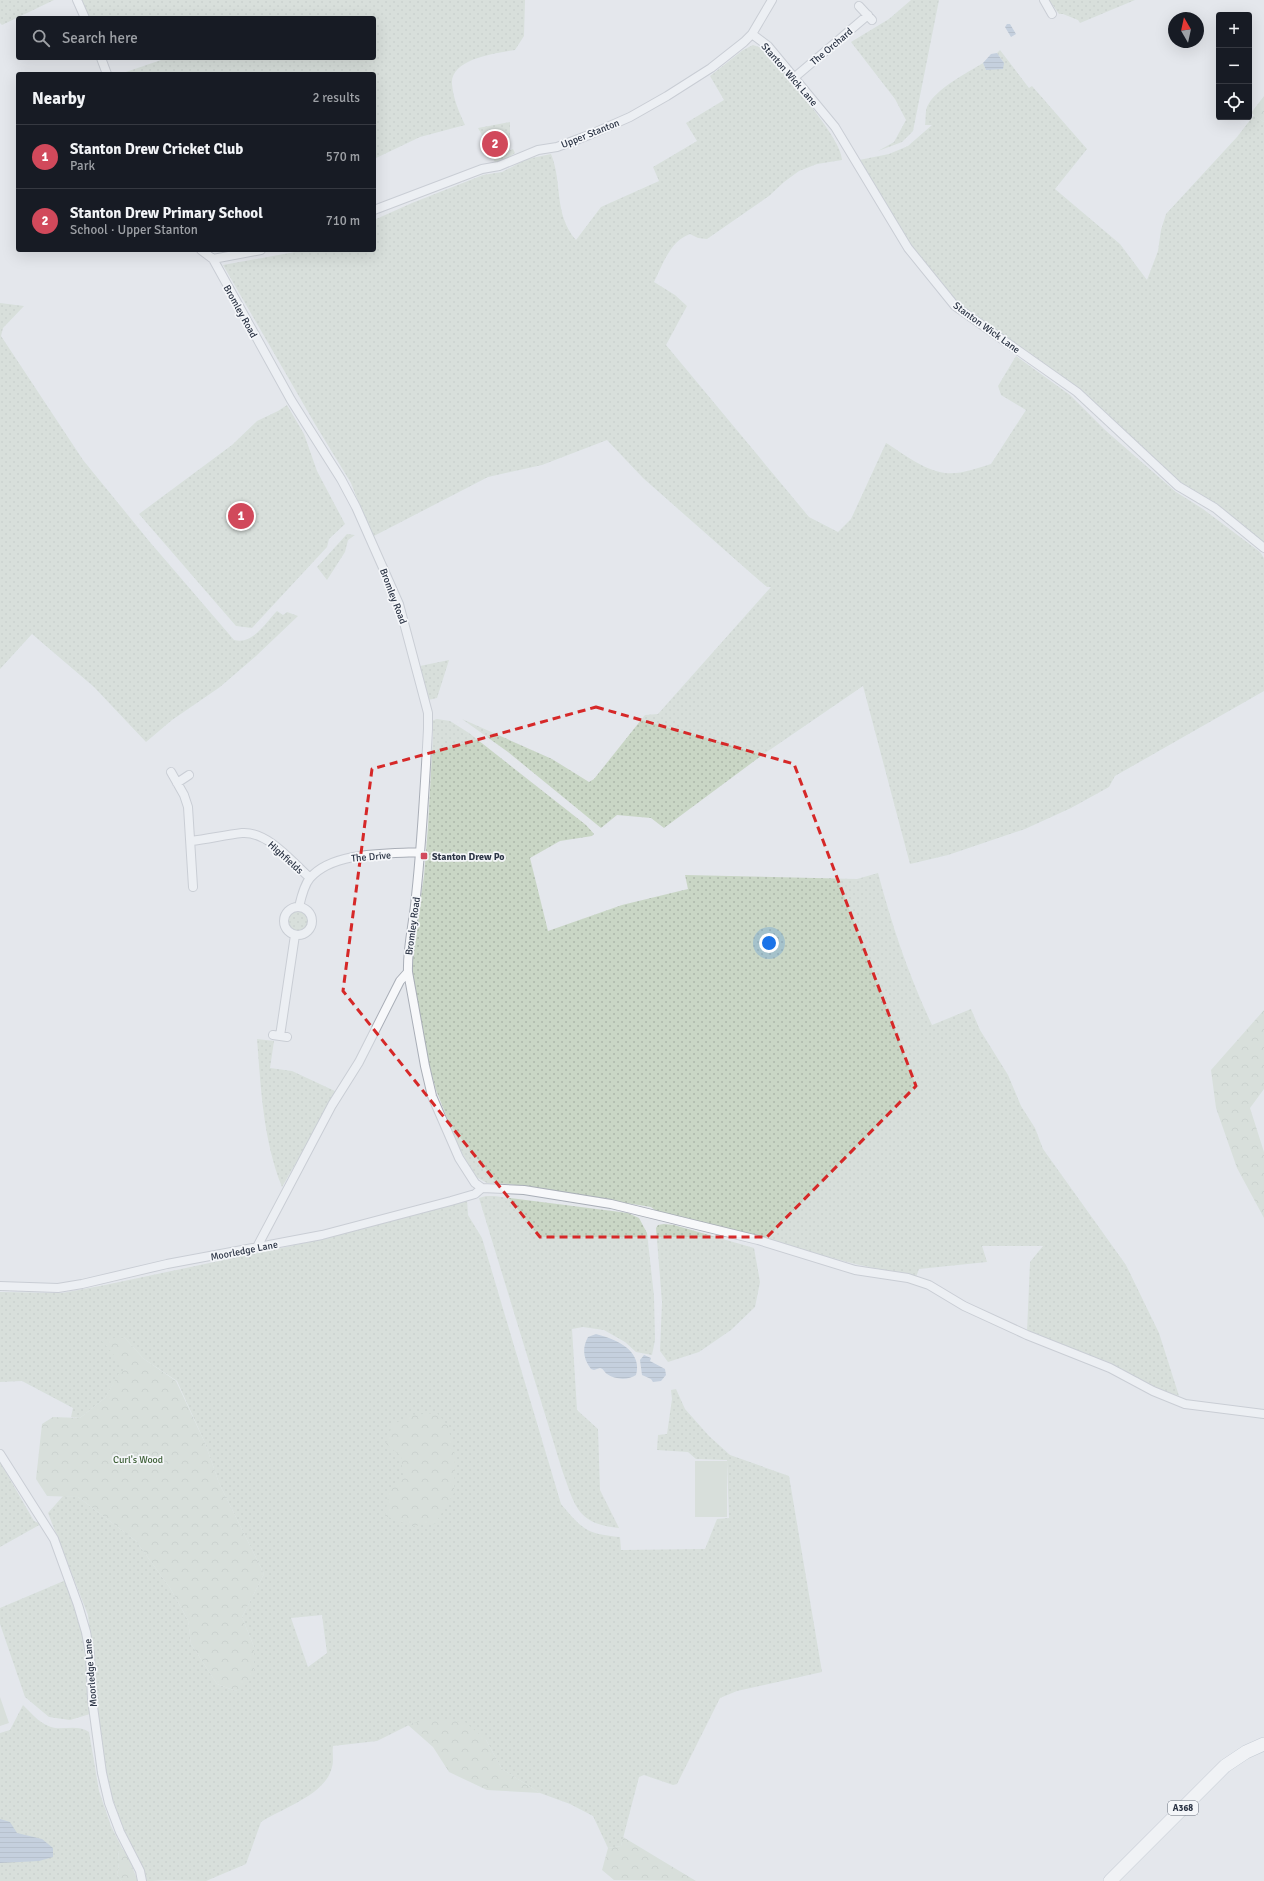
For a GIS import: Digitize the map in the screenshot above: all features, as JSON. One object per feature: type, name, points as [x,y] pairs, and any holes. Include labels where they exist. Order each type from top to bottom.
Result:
[{"type":"main road","name":"A368","points":[[1110,1881],[1225,1766],[1246,1752],[1264,1744]]},
{"type":"street","points":[[77,0],[83,16]]},
{"type":"street","name":"Upper Stanton","points":[[376,209],[482,170],[499,166],[538,150],[557,147],[630,117],[711,68],[752,34],[772,0]]},
{"type":"street","points":[[1044,0],[1052,14]]},
{"type":"street","name":"The Orchard","points":[[795,77],[870,17],[859,6]]},
{"type":"street","name":"Stanton Wick Lane","points":[[752,34],[768,46],[835,127],[908,248],[955,306],[1077,392],[1178,486],[1215,508],[1264,548]]},
{"type":"street","points":[[102,60],[106,72]]},
{"type":"street","points":[[204,252],[213,259],[250,252]]},
{"type":"street","name":"Bromley Road","points":[[213,259],[290,400],[341,479],[390,579],[399,604],[428,713],[420,852],[416,897],[407,958],[408,972],[423,1058],[432,1096],[459,1158],[476,1183],[482,1188]]},
{"type":"street","points":[[171,772],[188,807],[193,887]]},
{"type":"street","points":[[177,783],[189,775]]},
{"type":"street","name":"Highfields","points":[[191,841],[214,839],[243,833],[253,833],[272,843],[310,878]]},
{"type":"street","name":"The Drive","points":[[310,878],[329,865],[352,856],[420,852]]},
{"type":"street","points":[[299,907],[310,878]]},
{"type":"street","points":[[299,907],[308,911],[312,918],[312,924],[305,933],[296,935],[286,930],[284,918],[290,909],[299,907]]},
{"type":"street","points":[[280,1036],[296,935]]},
{"type":"street","points":[[257,1247],[332,1105],[359,1062],[400,981],[408,972]]},
{"type":"street","points":[[482,1188],[524,1190],[611,1204],[758,1240],[855,1270],[908,1278],[929,1284],[964,1306],[1027,1335],[1093,1360],[1153,1391],[1185,1404],[1264,1414]]},
{"type":"street","name":"Moorledge Lane","points":[[0,1286],[58,1288],[82,1284],[167,1264],[211,1257],[314,1236],[475,1194],[482,1188]]},
{"type":"street","name":"Moorledge Lane","points":[[0,1454],[54,1539],[78,1605],[86,1632],[90,1654],[92,1699],[102,1773],[109,1803],[120,1832],[140,1871],[142,1881]]},
{"type":"highlighted area","points":[[596,707],[794,764],[916,1086],[767,1237],[540,1237],[343,991],[372,769]]},
{"type":"green space","points":[[0,0],[54,0],[21,16],[16,16],[16,18],[2,25],[0,23]]},
{"type":"green space","points":[[82,0],[525,0],[524,36],[515,50],[486,55],[466,63],[453,75],[452,84],[454,94],[465,125],[420,137],[376,158],[376,72],[126,72],[161,60],[376,60],[376,16],[88,16]]},
{"type":"green space","points":[[911,0],[939,0],[913,131],[902,142],[878,151],[894,142],[906,120],[895,99],[851,42],[889,19]]},
{"type":"green space","points":[[1049,0],[1135,0],[1080,23],[1078,20],[1063,14],[1059,14]]},
{"type":"green space","points":[[753,45],[765,49],[822,121],[840,150],[842,160],[817,164],[799,171],[769,196],[707,239],[698,238],[690,234],[683,237],[668,254],[654,282],[675,295],[687,306],[666,345],[809,517],[838,532],[851,519],[886,443],[921,465],[929,469],[945,473],[962,472],[991,464],[1026,410],[1001,395],[998,386],[1016,356],[1070,395],[1105,430],[1176,492],[1203,509],[1260,552],[1264,558],[1264,691],[1115,776],[1109,787],[1071,808],[1025,829],[948,855],[910,864],[863,686],[761,756],[664,828],[651,818],[617,815],[601,828],[508,752],[462,719],[552,759],[589,782],[594,779],[645,715],[658,714],[771,587],[767,587],[643,478],[607,440],[542,465],[488,477],[372,537],[351,483],[223,265],[295,252],[376,252],[376,219],[483,175],[502,172],[527,159],[551,154],[557,176],[561,209],[569,230],[576,240],[601,207],[659,181],[653,167],[697,141],[686,123],[724,100],[710,76],[743,50]]},
{"type":"green space","points":[[1000,50],[1029,88],[1032,86],[1087,149],[1055,189],[1120,244],[1147,280],[1158,251],[1161,230],[1166,214],[1237,137],[1250,120],[1252,120],[1254,115],[1264,122],[1264,543],[1214,504],[1176,481],[1128,436],[956,302],[911,247],[859,160],[889,154],[908,146],[932,125],[925,125],[926,111],[931,100],[952,82],[983,63],[986,70],[1004,63],[997,53]]},
{"type":"green space","points":[[1264,96],[1264,122],[1252,114]]},
{"type":"green space","points":[[510,122],[510,138],[488,146],[478,128]]},
{"type":"green space","points":[[513,149],[515,153],[505,160],[495,163],[493,157]]},
{"type":"green space","points":[[0,303],[24,306],[3,328],[1,336],[83,460],[149,541],[234,640],[241,641],[253,636],[277,611],[283,615],[287,612],[298,616],[256,656],[220,687],[172,720],[146,742],[94,687],[32,634],[0,669]]},
{"type":"green space","points":[[287,405],[304,434],[317,471],[345,524],[329,539],[327,547],[252,628],[236,626],[139,514],[232,445],[257,421]]},
{"type":"green space","points":[[347,534],[355,535],[348,540],[345,552],[327,580],[317,567]]},
{"type":"green space","points":[[449,660],[437,698],[428,700],[420,666]]},
{"type":"green space","points":[[437,719],[450,721],[469,733],[586,825],[594,834],[592,836],[560,841],[530,858],[548,931],[622,905],[688,889],[685,875],[857,879],[878,873],[902,950],[932,1025],[971,1009],[980,1030],[1008,1075],[1021,1106],[1035,1128],[1043,1149],[1126,1265],[1159,1333],[1179,1396],[1151,1386],[1108,1362],[1027,1332],[1030,1262],[1043,1246],[982,1246],[987,1262],[919,1269],[916,1277],[855,1264],[656,1211],[651,1207],[509,1184],[487,1183],[476,1177],[459,1148],[436,1090],[428,1060],[413,985],[411,961],[424,876],[428,826],[433,736],[431,721]]},
{"type":"green space","points":[[298,911],[305,914],[308,921],[305,928],[298,931],[291,928],[288,921],[291,914]]},
{"type":"green space","points":[[1264,1010],[1264,1089],[1250,1108],[1264,1152],[1264,1218],[1237,1168],[1216,1108],[1211,1070]]},
{"type":"green space","points":[[257,1039],[274,1041],[270,1068],[292,1071],[337,1092],[282,1187],[267,1132]]},
{"type":"green space","points":[[486,1196],[628,1213],[639,1218],[647,1233],[654,1296],[655,1340],[652,1355],[636,1352],[625,1342],[604,1330],[583,1327],[572,1329],[577,1410],[598,1429],[600,1490],[619,1528],[605,1526],[585,1517],[574,1503],[562,1470],[479,1198]]},
{"type":"green space","points":[[467,1200],[468,1215],[482,1238],[561,1504],[575,1520],[586,1529],[600,1534],[620,1537],[621,1550],[705,1549],[717,1519],[729,1518],[727,1460],[696,1459],[688,1452],[657,1450],[658,1435],[667,1434],[672,1399],[671,1390],[676,1389],[685,1409],[709,1436],[730,1455],[789,1476],[822,1672],[737,1691],[720,1698],[677,1784],[673,1785],[644,1775],[639,1777],[621,1846],[608,1848],[593,1816],[570,1804],[540,1793],[502,1769],[486,1740],[413,1723],[377,1741],[333,1746],[333,1765],[328,1777],[312,1793],[302,1800],[261,1822],[246,1864],[206,1881],[145,1880],[109,1789],[103,1757],[88,1615],[48,1513],[63,1496],[78,1497],[136,1541],[170,1588],[188,1620],[191,1644],[217,1684],[236,1691],[254,1647],[242,1617],[264,1574],[219,1483],[205,1443],[177,1381],[144,1359],[124,1337],[126,1369],[119,1374],[105,1398],[80,1418],[71,1417],[73,1408],[22,1381],[0,1382],[0,1292],[62,1293],[314,1241]],"holes":[[[322,1615],[327,1653],[308,1667],[291,1618]]]},
{"type":"green space","points":[[658,1225],[674,1225],[754,1248],[760,1282],[755,1307],[731,1330],[699,1352],[668,1362],[660,1351],[662,1302],[656,1228]]},
{"type":"green space","name":"Curl's Wood","points":[[124,1337],[144,1359],[176,1381],[205,1443],[219,1483],[264,1574],[242,1617],[254,1647],[254,1675],[236,1691],[217,1684],[191,1644],[188,1620],[170,1588],[136,1541],[78,1497],[47,1496],[36,1479],[42,1424],[53,1417],[80,1418],[105,1398],[119,1373],[126,1369],[101,1340]]},
{"type":"green space","points":[[437,1413],[448,1426],[455,1455],[454,1493],[435,1524],[412,1526],[385,1516],[389,1492],[403,1476],[401,1456],[386,1444],[392,1425],[411,1415]]},
{"type":"green space","points":[[695,1461],[727,1461],[727,1517],[695,1517]]},
{"type":"green space","points":[[0,1462],[34,1521],[41,1524],[0,1547]]},
{"type":"green space","points":[[66,1580],[84,1637],[87,1663],[86,1683],[90,1714],[70,1720],[49,1717],[25,1697],[0,1624],[0,1608]]},
{"type":"green space","points":[[0,1697],[9,1723],[0,1726]]},
{"type":"green space","points":[[23,1705],[38,1719],[50,1727],[77,1728],[89,1732],[99,1791],[111,1826],[123,1850],[118,1849],[119,1863],[117,1875],[122,1881],[0,1881],[0,1733],[10,1730]]},
{"type":"green space","points":[[438,1719],[465,1722],[486,1740],[502,1769],[540,1793],[487,1790],[449,1772],[433,1747],[408,1725]]},
{"type":"green space","points":[[623,1837],[696,1881],[614,1880],[602,1870],[608,1848],[621,1846]]},
{"type":"green space","points":[[118,1848],[126,1851],[137,1879],[167,1881],[122,1881],[117,1875],[119,1863]]},
{"type":"water","points":[[1007,24],[1010,24],[1016,34],[1011,37],[1005,27]]},
{"type":"water","points":[[997,53],[1004,63],[1003,69],[986,70],[983,63],[991,54]]},
{"type":"water","points":[[596,1334],[619,1343],[631,1352],[637,1366],[636,1375],[630,1378],[622,1379],[610,1376],[600,1368],[594,1370],[591,1369],[586,1361],[584,1349],[588,1337]]},
{"type":"water","points":[[644,1355],[651,1358],[650,1361],[665,1369],[666,1375],[661,1381],[653,1382],[651,1379],[642,1375],[640,1360]]},
{"type":"water","points":[[0,1819],[10,1822],[17,1833],[42,1839],[53,1848],[53,1857],[39,1861],[0,1863]]},
{"type":"place","name":"Stanton Drew Primary School","points":[[495,144]]},
{"type":"place","name":"Stanton Drew Cricket Club","points":[[241,516]]},
{"type":"place","name":"Stanton Drew Po","points":[[424,856]]}]
